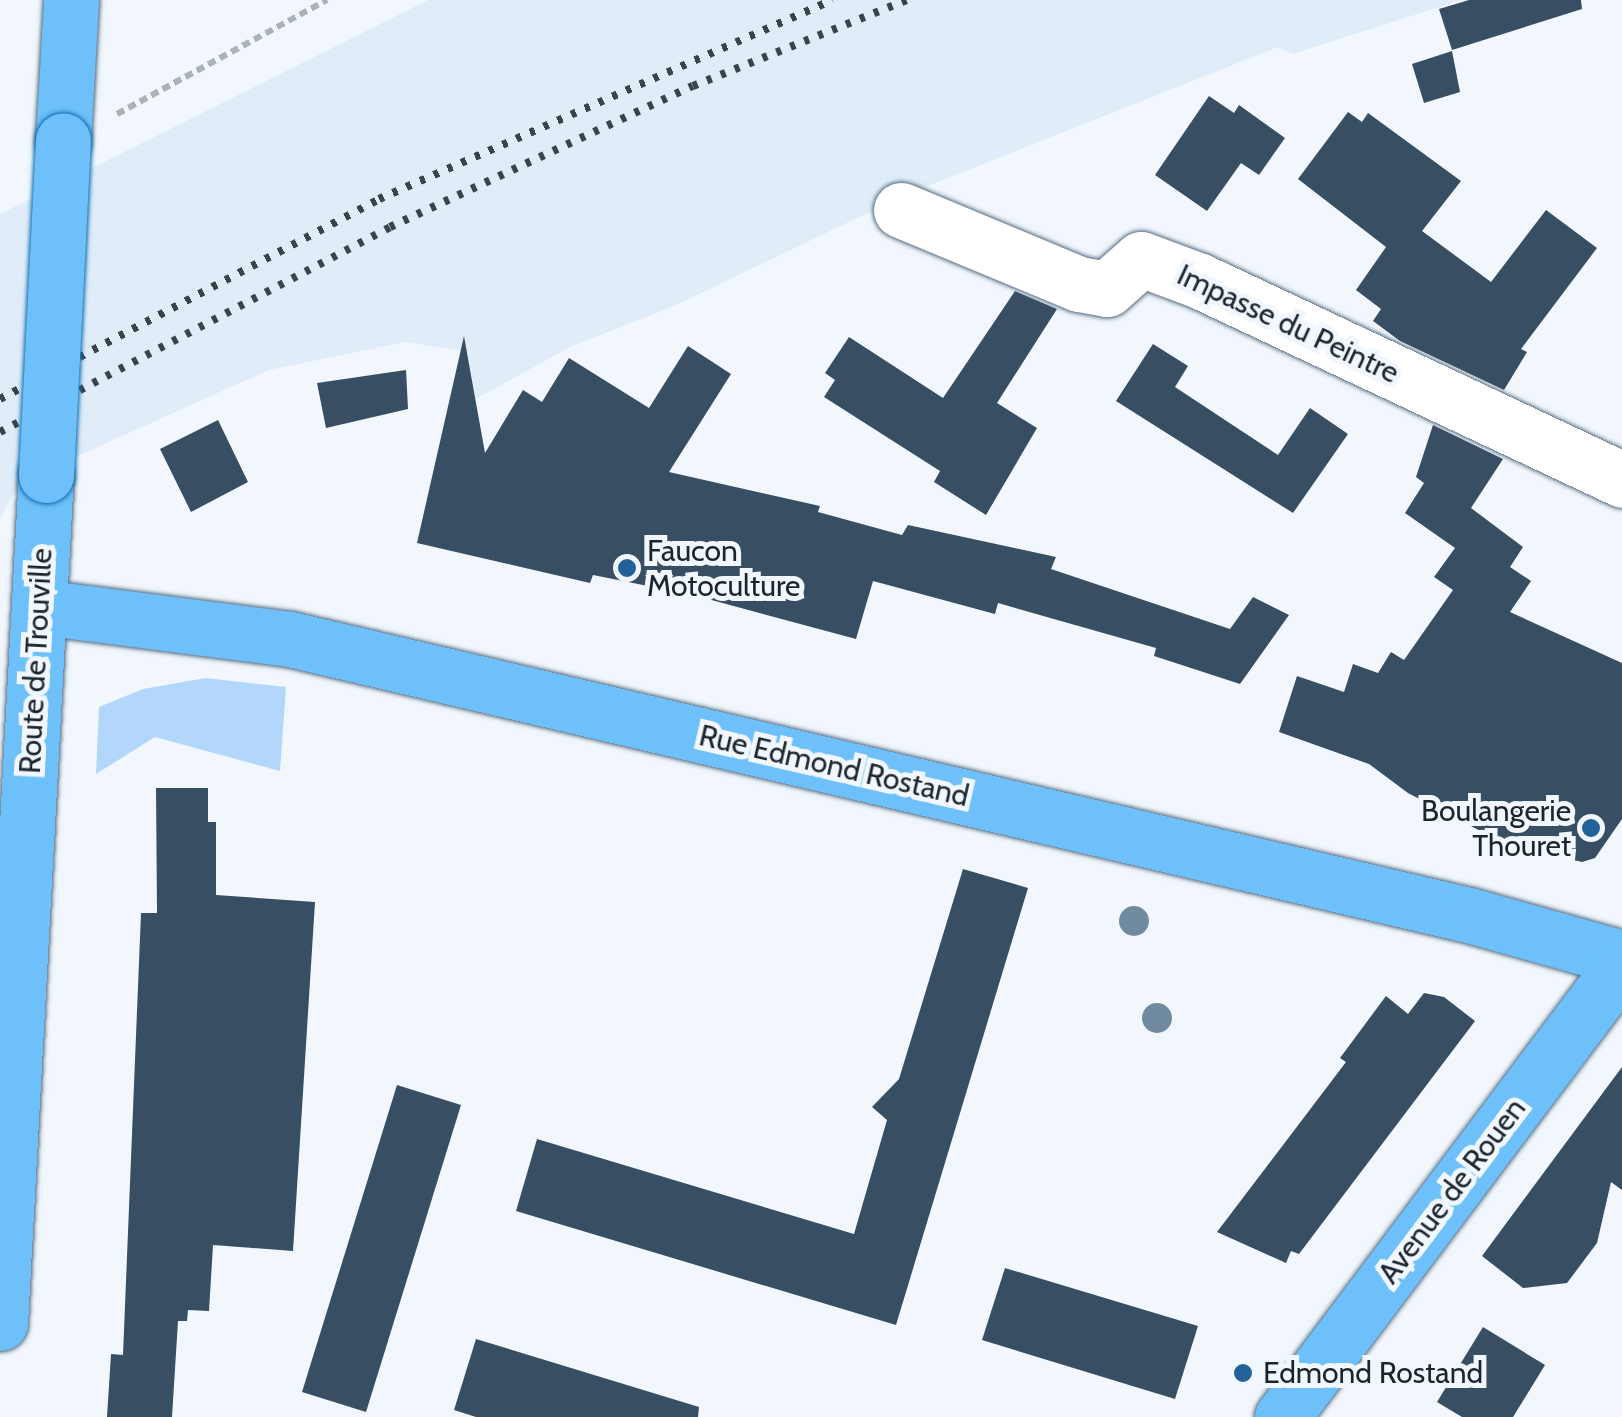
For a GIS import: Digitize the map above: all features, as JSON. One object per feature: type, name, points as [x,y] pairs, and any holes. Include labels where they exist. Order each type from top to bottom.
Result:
[{"type":"main road","name":"Route de Trouville","points":[[0,1323],[70,0]]},
{"type":"main road","name":"Rue Edmond Rostand","points":[[40,607],[290,639],[1469,915],[1622,961]]},
{"type":"main road","name":"Avenue de Rouen","points":[[1282,1417],[1622,961]]},
{"type":"street","name":"Impasse du Peintre","points":[[901,210],[1079,284],[1107,289],[1141,259],[1156,264],[1622,480]]},
{"type":"path","points":[[63,140],[327,0]]},
{"type":"shaded area","points":[[428,0],[1461,0],[1293,54],[1278,47],[905,195],[672,307],[570,347],[476,399],[468,352],[405,342],[269,370],[82,454],[13,495],[0,518],[0,214]]},
{"type":"shaded area","points":[[206,678],[286,687],[280,771],[155,737],[96,774],[99,707],[143,689]]},
{"type":"building","points":[[1469,0],[1581,0],[1582,9],[1452,50],[1439,9]]},
{"type":"building","points":[[1452,51],[1460,92],[1424,103],[1412,64]]},
{"type":"building","points":[[1209,96],[1234,113],[1239,105],[1285,138],[1259,175],[1241,163],[1207,211],[1155,175]]},
{"type":"building","points":[[1348,112],[1362,122],[1368,113],[1461,181],[1422,231],[1491,282],[1546,210],[1597,248],[1521,349],[1527,352],[1504,390],[1400,341],[1373,321],[1381,309],[1356,290],[1386,247],[1298,179]]},
{"type":"building","points":[[1015,291],[1057,309],[997,403],[1037,428],[986,515],[934,482],[940,471],[824,397],[835,380],[825,373],[849,337],[943,398]]},
{"type":"building","points":[[464,336],[485,453],[523,390],[542,402],[569,358],[649,408],[688,346],[731,374],[669,472],[820,506],[818,512],[902,535],[908,525],[1056,557],[1051,569],[1230,629],[1253,597],[1289,615],[1240,684],[1154,656],[1156,648],[998,603],[995,614],[873,581],[856,639],[693,595],[593,575],[590,583],[417,543]]},
{"type":"building","points":[[1153,344],[1188,366],[1175,387],[1278,455],[1310,408],[1348,434],[1293,513],[1116,401]]},
{"type":"building","points":[[406,370],[408,409],[326,428],[317,383]]},
{"type":"building","points":[[218,420],[248,482],[191,512],[160,449]]},
{"type":"building","points":[[1433,425],[1503,459],[1471,508],[1523,547],[1510,567],[1531,581],[1510,612],[1622,663],[1622,819],[1595,858],[1582,862],[1509,846],[1408,793],[1369,764],[1279,732],[1297,676],[1344,692],[1353,664],[1378,673],[1391,652],[1404,660],[1453,590],[1434,577],[1455,548],[1405,513],[1424,483],[1416,477]]},
{"type":"building","points":[[156,788],[208,788],[208,822],[216,822],[216,895],[315,902],[293,1251],[213,1245],[209,1311],[188,1310],[187,1321],[178,1321],[172,1417],[107,1417],[111,1354],[123,1355],[141,913],[157,913]]},
{"type":"building","points":[[963,869],[1028,888],[896,1325],[516,1211],[537,1139],[854,1234],[887,1120],[872,1107],[899,1079]]},
{"type":"building","points":[[1424,993],[1444,997],[1475,1021],[1299,1254],[1291,1251],[1286,1263],[1217,1232],[1346,1062],[1340,1058],[1386,996],[1408,1014]]},
{"type":"building","points":[[1622,1067],[1622,1190],[1611,1182],[1597,1243],[1567,1283],[1523,1288],[1482,1256]]},
{"type":"building","points":[[397,1085],[461,1105],[366,1412],[302,1392]]},
{"type":"building","points":[[1005,1268],[1198,1326],[1175,1399],[982,1340]]},
{"type":"building","points":[[1483,1327],[1545,1365],[1513,1417],[1462,1417],[1437,1402]]},
{"type":"building","points":[[476,1339],[699,1407],[698,1417],[476,1417],[454,1410]]},
{"type":"railway","points":[[0,399],[379,199],[832,0]]},
{"type":"railway","points":[[0,432],[390,227],[693,86],[907,0]]},
{"type":"place","name":"Faucon Motoculture","points":[[627,568]]},
{"type":"place","name":"Boulangerie Thouret","points":[[1591,828]]},
{"type":"place","name":"Edmond Rostand","points":[[1243,1373]]}]
